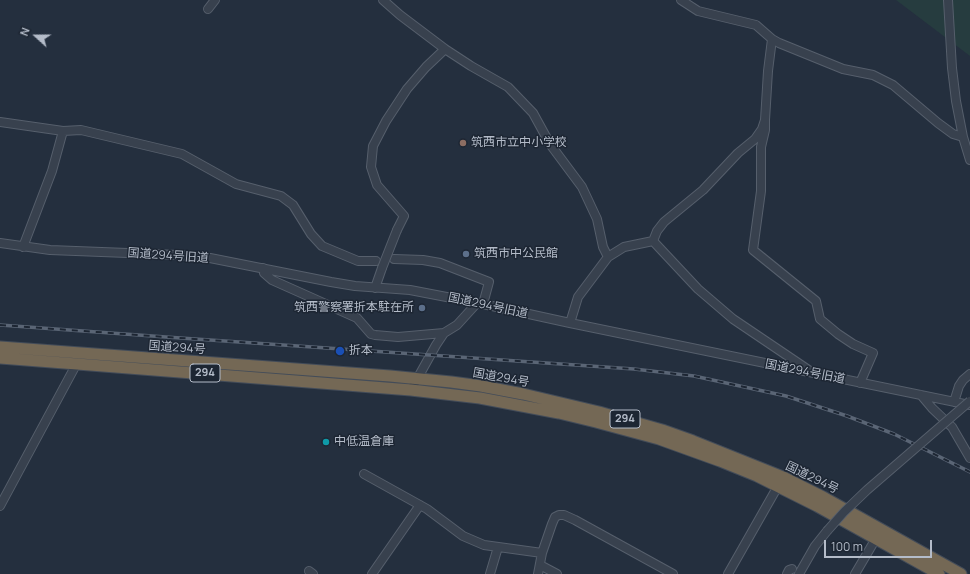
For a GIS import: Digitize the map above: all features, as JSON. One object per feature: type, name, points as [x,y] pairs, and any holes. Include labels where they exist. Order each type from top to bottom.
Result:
[{"type":"highway","name":"国道294号","points":[[0,347],[417,379],[481,386],[523,394],[598,412],[662,430],[724,452],[783,477],[823,497],[939,574]]},
{"type":"highway","name":"国道294号","points":[[0,358],[411,390],[464,396],[520,405],[603,423],[659,439],[720,461],[778,486],[961,574]]},
{"type":"street","points":[[208,9],[215,0]]},
{"type":"street","points":[[383,0],[400,15],[445,49],[508,87],[533,113],[550,144],[582,187],[597,219],[603,247],[608,257]]},
{"type":"street","points":[[681,0],[698,11],[756,26],[772,40],[843,69],[873,75],[893,85],[953,134],[963,137]]},
{"type":"street","points":[[948,0],[952,68],[956,101],[963,137],[968,149],[970,160]]},
{"type":"street","points":[[772,40],[768,71],[765,130],[762,146],[761,191],[753,250],[816,301],[820,319],[838,334],[873,353],[860,383]]},
{"type":"street","points":[[375,288],[397,230],[404,216],[377,185],[371,168],[373,146],[386,121],[407,89],[426,67],[445,49]]},
{"type":"street","points":[[653,241],[657,231],[664,222],[703,190],[755,139],[765,120]]},
{"type":"street","points":[[0,122],[63,131],[81,130],[182,154],[236,184],[281,196],[293,205],[312,234],[322,246],[358,261],[376,261]]},
{"type":"street","points":[[23,247],[52,171],[63,131]]},
{"type":"street","points":[[570,323],[578,296],[608,257],[624,248],[653,241]]},
{"type":"street","points":[[653,241],[698,289],[733,319],[814,374]]},
{"type":"street","name":"国道294号旧道","points":[[0,243],[50,250],[179,255],[216,259],[331,282],[375,288],[410,290],[480,303],[814,374],[970,405]]},
{"type":"street","points":[[394,259],[423,260],[440,263],[489,282],[480,303],[457,325],[444,333],[411,390]]},
{"type":"street","points":[[263,268],[264,273],[272,280],[356,318],[371,334],[398,338],[444,333]]},
{"type":"street","points":[[0,506],[77,363]]},
{"type":"street","points":[[954,402],[959,386],[970,374]]},
{"type":"street","points":[[921,395],[952,427],[970,458]]},
{"type":"street","points":[[793,572],[844,512],[867,490],[970,401]]},
{"type":"street","points":[[364,474],[420,505],[463,536],[484,544],[542,553]]},
{"type":"street","points":[[728,574],[778,486]]},
{"type":"street","points":[[372,574],[420,505]]},
{"type":"street","points":[[538,574],[542,553],[555,517],[564,515],[673,574]]},
{"type":"street","points":[[856,574],[878,534]]},
{"type":"street","points":[[490,574],[498,546]]},
{"type":"street","points":[[540,565],[557,574]]},
{"type":"green space","points":[[896,0],[970,0],[970,56]]},
{"type":"railway","points":[[0,325],[634,369],[694,376],[786,396],[847,416],[894,434],[970,472]]},
{"type":"place","name":"筑西市立中小学校","points":[[463,143]]},
{"type":"place","name":"筑西市中公民館","points":[[466,254]]},
{"type":"place","name":"筑西警察署折本駐在所","points":[[422,308]]},
{"type":"place","name":"折本","points":[[340,351]]},
{"type":"place","name":"中低温倉庫","points":[[326,442]]}]
